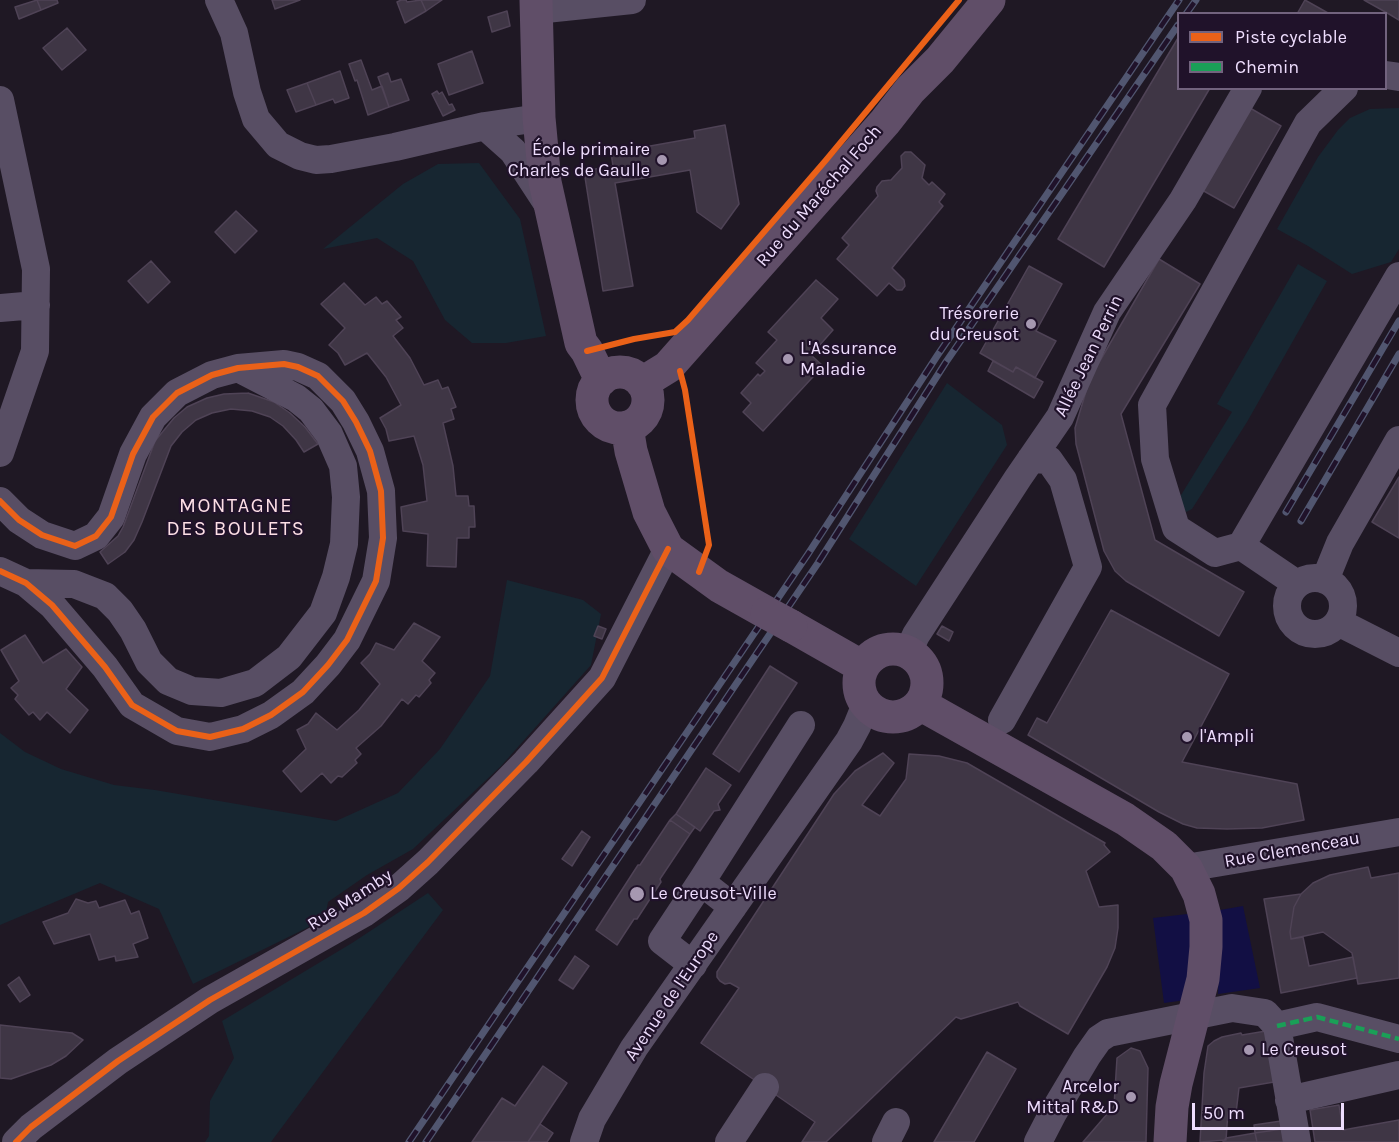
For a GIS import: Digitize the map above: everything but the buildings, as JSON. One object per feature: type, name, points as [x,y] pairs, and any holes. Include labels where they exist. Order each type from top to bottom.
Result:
[{"type":"main road","name":"Rue du Maréchal Foch","points":[[642,383],[668,367],[910,90],[940,60],[989,0]]},
{"type":"main road","points":[[536,5],[539,118],[549,206],[581,343],[600,380]]},
{"type":"main road","points":[[617,372],[635,376],[642,383],[646,391],[647,409],[642,417],[627,428],[618,429],[609,426],[595,414],[592,396],[600,380],[617,372]]},
{"type":"main road","points":[[627,428],[631,451],[649,512],[668,549],[719,586],[855,662],[888,649],[908,652],[923,666],[927,685],[925,695],[913,711],[903,716],[893,717],[874,711],[861,696],[855,662]]},
{"type":"main road","points":[[920,704],[1125,819],[1164,846],[1186,868],[1199,894],[1206,920],[1206,947],[1203,979],[1172,1107],[1170,1142]]},
{"type":"street","points":[[219,0],[234,33],[247,92],[256,119],[278,145],[289,152],[316,160],[331,159],[485,126],[539,118]]},
{"type":"street","points":[[536,5],[632,0]]},
{"type":"street","name":"Allée Jean Perrin","points":[[908,652],[923,625],[1060,417],[1107,312],[1183,200],[1247,90]]},
{"type":"street","points":[[1342,90],[1308,123],[1152,405],[1155,459],[1176,528],[1215,553],[1241,546],[1311,582],[1338,590],[1343,606],[1338,622],[1332,629],[1316,635],[1298,630],[1288,616],[1286,607],[1291,590],[1311,582],[1340,543],[1399,440]]},
{"type":"street","points":[[0,100],[36,269],[35,351],[0,453]]},
{"type":"street","points":[[485,126],[513,152],[549,206]]},
{"type":"street","points":[[1241,546],[1399,276]]},
{"type":"street","points":[[0,308],[36,305]]},
{"type":"street","points":[[0,501],[19,520],[42,535],[75,546],[96,536],[111,517],[133,454],[153,417],[177,393],[212,375],[264,364],[284,364],[298,367],[318,376],[343,401],[356,422],[370,451],[381,491],[383,538],[376,581],[347,640],[328,665],[303,692],[271,715],[243,729],[210,737],[177,731],[132,705],[105,667],[52,605],[26,583],[0,572]]},
{"type":"street","points":[[26,583],[74,584],[105,596],[120,611],[133,630],[149,662],[168,681],[192,691],[221,693],[255,683],[289,657],[323,613],[336,578],[344,544],[346,497],[343,466],[329,434],[311,410],[296,398],[238,368]]},
{"type":"street","points":[[1002,720],[1088,567],[1063,480],[1049,460],[1031,459]]},
{"type":"street","name":"Rue Mamby","points":[[16,1142],[31,1127],[118,1060],[210,1000],[364,913],[421,869],[526,762],[602,678],[668,549]]},
{"type":"street","points":[[1338,622],[1399,653]]},
{"type":"street","name":"Avenue de l'Europe","points":[[584,1142],[592,1119],[634,1048],[849,741],[866,704]]},
{"type":"street","points":[[693,965],[662,941],[801,725]]},
{"type":"street","name":"Rue Clemenceau","points":[[1186,868],[1399,832]]},
{"type":"street","points":[[701,882],[733,907]]},
{"type":"street","points":[[1038,1142],[1053,1113],[1099,1039],[1117,1030],[1232,1008],[1265,1013],[1277,1026],[1297,1142]]},
{"type":"street","points":[[1277,1026],[1317,1017],[1399,1039]]},
{"type":"street","points":[[1289,1100],[1399,1075]]},
{"type":"street","points":[[729,1142],[765,1087]]},
{"type":"shaded area","points":[[1399,108],[1399,249],[1391,262],[1352,274],[1277,229],[1318,157],[1350,118],[1370,109]]},
{"type":"shaded area","points":[[479,163],[520,219],[546,336],[506,343],[472,343],[445,320],[413,261],[377,238],[323,249],[403,184],[438,164]]},
{"type":"shaded area","points":[[1298,264],[1327,281],[1247,422],[1192,509],[1186,512],[1178,500],[1232,412],[1217,404]]},
{"type":"shaded area","points":[[947,383],[1002,425],[1007,445],[916,586],[849,539]]},
{"type":"shaded area","points":[[507,580],[583,600],[601,614],[591,665],[501,766],[413,849],[367,875],[328,902],[325,919],[193,984],[159,909],[100,883],[0,925],[0,733],[25,752],[61,769],[114,785],[336,821],[398,793],[440,749],[490,676]]},
{"type":"shaded area","points":[[428,893],[443,910],[271,1142],[205,1142],[209,1136],[210,1101],[234,1058],[222,1021],[352,943]]},
{"type":"shaded area","points":[[1243,906],[1260,988],[1218,994],[1220,910]]},
{"type":"shaded area","points":[[1196,913],[1186,1000],[1164,1003],[1153,918]]},
{"type":"railway","points":[[409,1142],[808,554],[937,356],[1179,0]]},
{"type":"railway","points":[[1187,12],[1196,0]]},
{"type":"railway","points":[[426,1142],[818,563],[946,362],[1177,26]]},
{"type":"railway","points":[[1286,512],[1399,321]]},
{"type":"railway","points":[[1301,521],[1399,354]]},
{"type":"marked path","points":[[1277,1026],[1317,1017],[1399,1039]]},
{"type":"cycle path","points":[[587,351],[634,339],[675,332],[688,320],[826,160],[959,0]]},
{"type":"cycle path","points":[[0,501],[19,520],[42,535],[75,546],[96,536],[111,517],[133,454],[153,417],[177,393],[212,375],[238,368],[284,364],[298,367],[318,376],[343,401],[356,422],[370,451],[381,491],[383,538],[376,581],[347,640],[328,665],[303,692],[271,715],[243,729],[210,737],[177,731],[132,705],[105,667],[52,605],[26,583],[0,571]]},
{"type":"cycle path","points":[[680,371],[685,390],[709,545],[699,572]]},
{"type":"cycle path","points":[[16,1142],[31,1127],[118,1061],[210,1000],[364,913],[399,888],[428,862],[526,762],[602,678],[668,549]]},
{"type":"place","name":"École primaire Charles de Gaulle","points":[[662,160]]},
{"type":"place","name":"Trésorerie du Creusot","points":[[1031,324]]},
{"type":"place","name":"L'Assurance Maladie","points":[[788,359]]},
{"type":"place","name":"l'Ampli","points":[[1187,737]]},
{"type":"place","name":"Le Creusot-Ville","points":[[637,894]]},
{"type":"place","name":"Le Creusot","points":[[1249,1050]]},
{"type":"place","name":"Arcelor Mittal R&D","points":[[1131,1097]]},
{"type":"district","name":"MONTAGNE DES BOULETS","points":[[236,518]]}]
